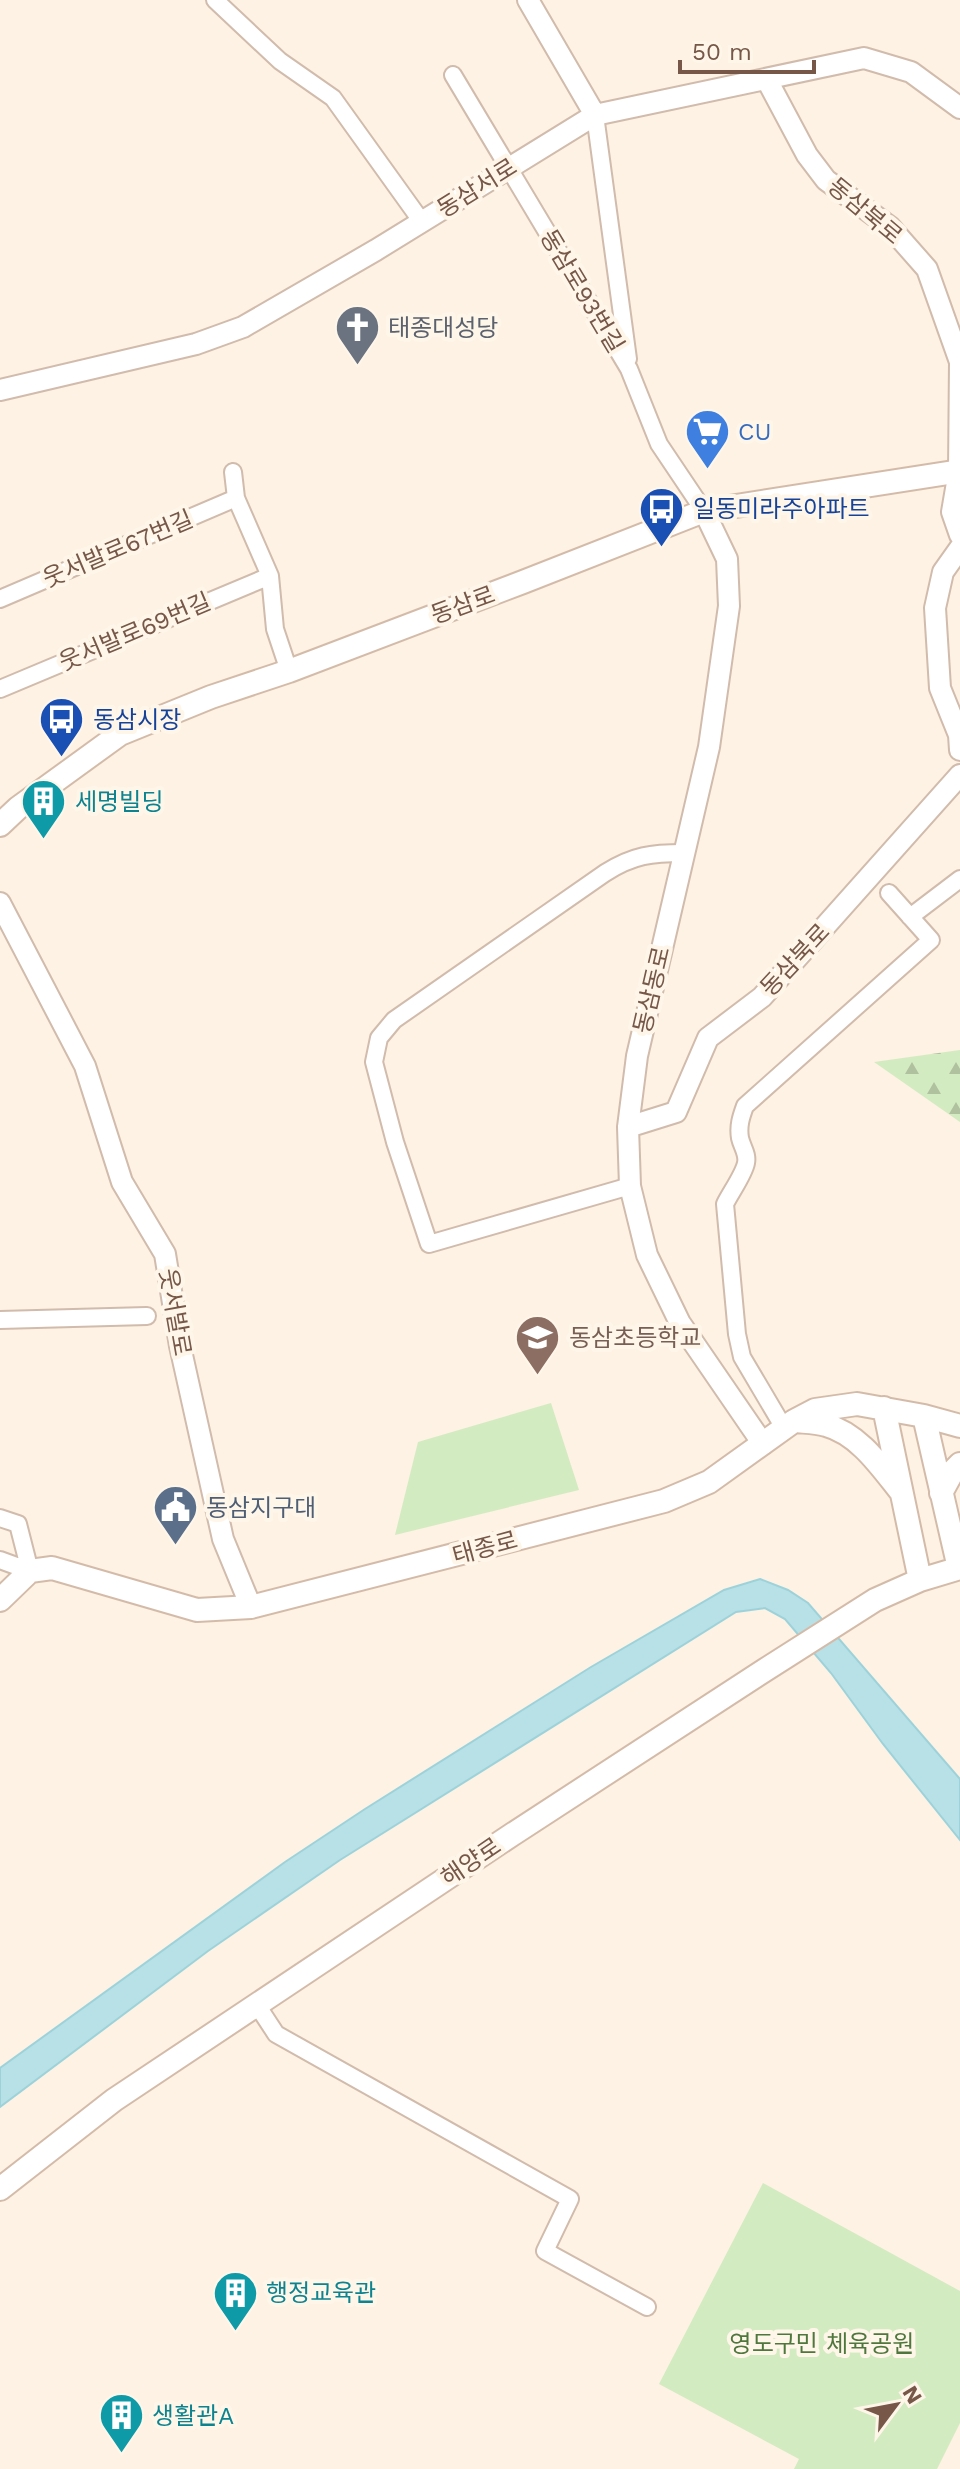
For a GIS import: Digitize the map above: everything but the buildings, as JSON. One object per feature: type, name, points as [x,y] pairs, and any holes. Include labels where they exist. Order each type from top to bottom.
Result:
[{"type":"main road","name":"동삼로","points":[[4,815],[120,734],[704,511],[960,471]]},
{"type":"main road","name":"태종로","points":[[30,1571],[52,1568],[197,1610],[251,1607],[664,1501],[709,1482],[789,1424],[815,1410],[857,1404],[960,1426]]},
{"type":"main road","points":[[884,1408],[920,1580]]},
{"type":"main road","points":[[924,1416],[960,1568]]},
{"type":"main road","points":[[789,1424],[826,1424],[851,1437],[903,1494]]},
{"type":"main road","points":[[941,1493],[960,1464]]},
{"type":"main road","name":"해양로","points":[[0,2189],[114,2100],[765,1670],[875,1600],[920,1580],[960,1568]]},
{"type":"main road","points":[[0,1600],[30,1571]]},
{"type":"street","points":[[215,0],[280,61],[333,98],[422,222]]},
{"type":"street","points":[[528,0],[595,115],[629,369]]},
{"type":"street","name":"동삼서로","points":[[0,390],[196,344],[229,333],[422,222],[595,115],[864,58],[911,72],[960,108]]},
{"type":"street","name":"동삼로93번길","points":[[453,75],[629,369],[659,444],[704,511]]},
{"type":"street","name":"동삼북로","points":[[767,80],[807,155],[826,180],[890,227],[927,269],[960,362],[960,471],[952,512],[960,535]]},
{"type":"street","points":[[233,472],[236,498],[270,576],[275,629],[289,671]]},
{"type":"street","name":"웃서발로67번길","points":[[0,599],[236,498]]},
{"type":"street","name":"동삼동로","points":[[704,511],[727,559],[729,606],[709,747],[637,1056],[628,1127],[630,1186],[647,1255],[680,1323],[763,1444]]},
{"type":"street","points":[[960,548],[943,572],[935,608],[940,688],[959,735],[960,750]]},
{"type":"street","name":"웃서발로69번길","points":[[0,689],[270,576]]},
{"type":"street","name":"동삼북로","points":[[628,1127],[676,1112],[708,1038],[762,997],[960,775]]},
{"type":"street","points":[[630,1186],[429,1244],[395,1142],[374,1062],[379,1038],[394,1020],[605,873],[626,860],[652,853],[684,853]]},
{"type":"street","points":[[910,917],[960,879]]},
{"type":"street","points":[[789,1424],[742,1357],[737,1334],[725,1204],[743,1173],[747,1159],[740,1137],[739,1119],[745,1106],[931,940],[889,893]]},
{"type":"street","name":"웃서발로","points":[[0,903],[85,1066],[122,1182],[165,1254],[180,1346],[223,1539],[251,1607]]},
{"type":"street","points":[[0,1320],[147,1316]]},
{"type":"street","points":[[0,1518],[18,1524],[30,1571]]},
{"type":"street","points":[[0,1560],[30,1571]]},
{"type":"street","points":[[257,2005],[276,2034],[570,2199],[545,2251],[647,2307]]},
{"type":"green space","points":[[960,1050],[960,1122],[874,1062]]},
{"type":"green space","points":[[551,1403],[579,1490],[395,1535],[418,1442]]},
{"type":"green space","name":"영도구민 체육공원","points":[[763,2183],[960,2291],[960,2423],[937,2469],[794,2469],[799,2459],[659,2384]]},
{"type":"water","points":[[760,1579],[788,1590],[808,1603],[960,1779],[960,1840],[831,1673],[785,1619],[765,1608],[736,1612],[340,1860],[208,1951],[0,2107],[0,2068],[285,1862],[591,1667],[724,1590]]},
{"type":"place","name":"태종대성당","points":[[357,367]]},
{"type":"place","name":"CU","points":[[707,471]]},
{"type":"place","name":"일동미라주아파트","points":[[662,548]]},
{"type":"place","name":"동삼시장","points":[[62,759]]},
{"type":"place","name":"세명빌딩","points":[[44,841]]},
{"type":"place","name":"동삼초등학교","points":[[538,1377]]},
{"type":"place","name":"동삼지구대","points":[[175,1547]]},
{"type":"place","name":"행정교육관","points":[[235,2332]]},
{"type":"place","name":"생활관A","points":[[121,2455]]}]
